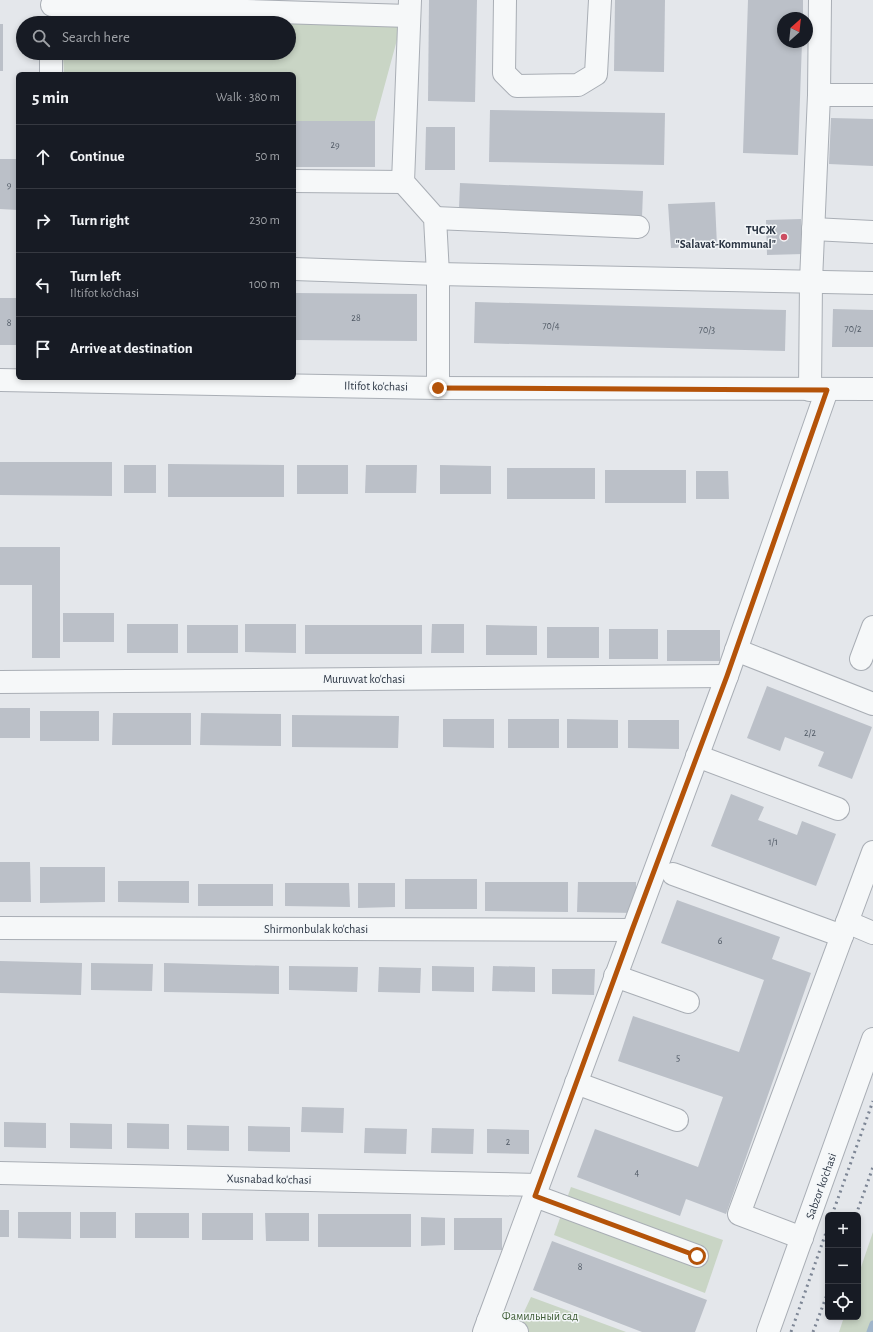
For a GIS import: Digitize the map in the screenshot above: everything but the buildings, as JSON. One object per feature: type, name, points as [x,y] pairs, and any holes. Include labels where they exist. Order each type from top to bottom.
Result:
[{"type":"street","points":[[505,0],[504,73],[517,86],[578,85],[596,74],[600,0]]},
{"type":"street","points":[[517,1332],[486,1326],[727,676],[818,390],[811,281],[819,95],[820,0]]},
{"type":"street","points":[[52,9],[409,8],[403,182],[435,218],[438,274],[438,388]]},
{"type":"street","points":[[51,60],[51,72]]},
{"type":"street","points":[[819,95],[873,95]]},
{"type":"street","points":[[296,181],[403,182]]},
{"type":"street","points":[[435,218],[638,226]]},
{"type":"street","points":[[813,229],[873,232]]},
{"type":"street","points":[[296,270],[873,282]]},
{"type":"street","name":"Iltifot ko'chasi","points":[[0,380],[16,380]]},
{"type":"street","name":"Iltifot ko'chasi","points":[[94,380],[438,388],[873,389]]},
{"type":"street","points":[[861,659],[873,627]]},
{"type":"street","points":[[736,650],[873,704]]},
{"type":"street","name":"Muruvvat ko'chasi","points":[[0,682],[727,676]]},
{"type":"street","points":[[697,756],[838,809]]},
{"type":"street","points":[[802,1238],[739,1214],[873,852]]},
{"type":"street","points":[[673,874],[844,929],[873,932]]},
{"type":"street","name":"Shirmonbulak ko'chasi","points":[[0,928],[632,930]]},
{"type":"street","points":[[615,976],[688,1002]]},
{"type":"street","name":"Sabzor ko'chasi","points":[[768,1332],[873,1039]]},
{"type":"street","points":[[576,1083],[677,1120]]},
{"type":"street","name":"Xusnabad ko'chasi","points":[[0,1173],[536,1190],[697,1256]]},
{"type":"green space","points":[[61,14],[123,16],[61,16]]},
{"type":"green space","points":[[296,22],[401,25],[375,121],[296,121],[296,72],[64,72],[63,60],[296,60]]},
{"type":"green space","points":[[571,1187],[723,1240],[705,1293],[554,1235]]},
{"type":"green space","points":[[873,1232],[873,1332],[839,1332],[843,1320],[861,1320],[861,1267]]},
{"type":"green space","name":"Фамильный сад","points":[[531,1297],[626,1332],[524,1332],[516,1329]]},
{"type":"waterway","points":[[870,1332],[873,1324]]},
{"type":"railway","points":[[833,1212],[873,1101]]},
{"type":"railway","points":[[857,1212],[873,1167]]},
{"type":"railway","points":[[791,1332],[825,1236]]},
{"type":"railway","points":[[813,1332],[825,1300]]},
{"type":"place","name":"ТЧСЖ \"Salavat-Kommunal\"","points":[[784,237]]},
{"type":"route","points":[[438,388],[827,390],[727,676],[535,1196],[697,1256]]}]
